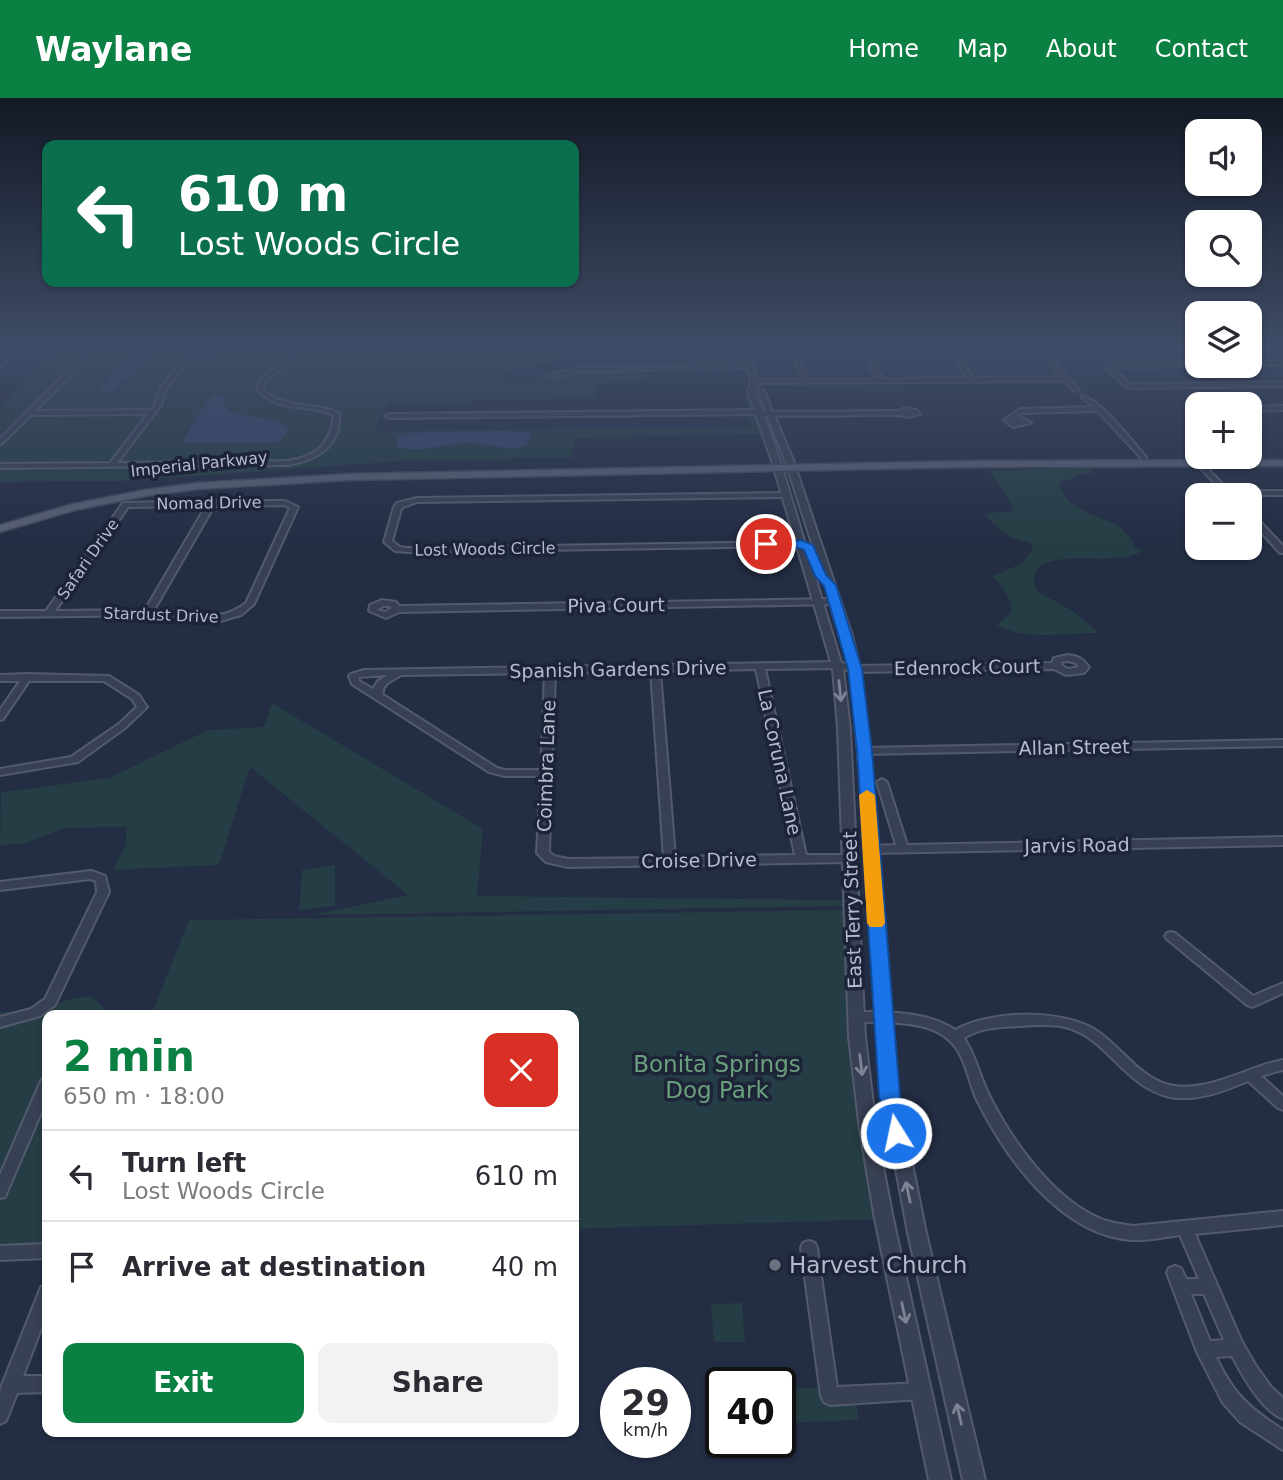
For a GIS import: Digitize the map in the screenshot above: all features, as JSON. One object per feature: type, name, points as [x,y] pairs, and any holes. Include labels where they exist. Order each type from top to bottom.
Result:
[{"type":"main road","name":"Imperial Parkway","points":[[1262,457],[1283,457]]},
{"type":"main road","name":"Imperial Parkway","points":[[0,519],[74,498],[140,485],[270,472],[503,462],[783,464],[1185,459]]},
{"type":"main road","name":"Imperial Parkway","points":[[1149,461],[1185,463]]},
{"type":"main road","name":"Imperial Parkway","points":[[1262,463],[1283,463]]},
{"type":"main road","name":"Imperial Parkway","points":[[0,530],[73,508],[198,486],[468,472],[783,464]]},
{"type":"street","points":[[0,443],[30,413],[92,412]]},
{"type":"street","points":[[112,465],[152,412]]},
{"type":"street","points":[[0,466],[288,463],[308,460],[321,453],[337,414],[334,412]]},
{"type":"street","points":[[1012,416],[1018,412]]},
{"type":"street","points":[[1102,412],[1149,461]]},
{"type":"street","points":[[762,413],[830,585],[855,669],[864,751],[890,1096],[900,1153],[974,1480]]},
{"type":"street","points":[[388,416],[902,413]]},
{"type":"street","name":"East Terry Street","points":[[783,464],[786,495],[837,665],[842,709],[856,1017],[868,1130],[940,1480]]},
{"type":"street","points":[[1205,469],[1218,483]]},
{"type":"street","points":[[1262,493],[1283,493]]},
{"type":"street","name":"Lost Woods Circle","points":[[786,495],[417,500],[400,505],[397,509],[388,542],[398,549],[408,550],[801,544]]},
{"type":"street","points":[[148,612],[212,503]]},
{"type":"street","name":"Nomad Drive","points":[[126,505],[292,504]]},
{"type":"street","name":"Stardust Drive","points":[[0,614],[148,612],[217,619],[246,609],[294,508],[292,504]]},
{"type":"street","name":"Safari Drive","points":[[49,613],[126,505]]},
{"type":"street","points":[[1262,529],[1283,551]]},
{"type":"street","points":[[801,544],[809,548],[821,576],[830,585]]},
{"type":"street","name":"Piva Court","points":[[397,609],[835,601]]},
{"type":"street","name":"Edenrock Court","points":[[837,665],[855,669],[1056,666]]},
{"type":"street","name":"Spanish Gardens Drive","points":[[544,773],[505,773],[493,770],[355,682],[354,676],[364,673],[837,665]]},
{"type":"street","name":"La Coruna Lane","points":[[760,666],[800,858]]},
{"type":"street","points":[[655,668],[670,860]]},
{"type":"street","name":"Coimbra Lane","points":[[550,670],[543,853],[550,859]]},
{"type":"street","points":[[378,696],[377,690],[382,683],[399,673]]},
{"type":"street","points":[[0,717],[27,677]]},
{"type":"street","points":[[0,678],[106,678],[136,697],[142,707],[122,726],[74,760],[0,772]]},
{"type":"street","name":"Allan Street","points":[[864,751],[1283,743]]},
{"type":"street","points":[[882,782],[903,849]]},
{"type":"street","name":"Jarvis Road","points":[[871,849],[1283,841]]},
{"type":"street","name":"Croise Drive","points":[[550,859],[568,863],[849,858]]},
{"type":"street","points":[[0,886],[91,876],[101,879],[103,892],[50,1002],[35,1013],[0,1022]]},
{"type":"street","points":[[1171,936],[1252,1002],[1283,988]]},
{"type":"street","points":[[856,1017],[883,1017],[941,1028],[955,1037],[963,1049],[984,1099],[1004,1132],[1058,1200],[1088,1220],[1110,1229],[1133,1233],[1283,1218]]},
{"type":"street","points":[[955,1037],[970,1026],[982,1023],[1037,1020],[1061,1022],[1084,1030],[1146,1081],[1168,1090],[1202,1092],[1283,1065]]},
{"type":"street","points":[[1250,1074],[1283,1104]]},
{"type":"street","points":[[0,1192],[42,1095]]},
{"type":"street","points":[[1185,1229],[1256,1382],[1283,1410]]},
{"type":"street","points":[[809,1248],[830,1396],[921,1391]]},
{"type":"street","points":[[0,1253],[42,1251]]},
{"type":"street","points":[[1211,1286],[1178,1280],[1230,1398],[1247,1415],[1283,1441]]},
{"type":"street","points":[[0,1415],[42,1305]]},
{"type":"street","points":[[1207,1349],[1238,1348]]},
{"type":"street","points":[[11,1385],[42,1384]]},
{"type":"green space","points":[[0,412],[202,412],[184,443],[272,443],[280,422],[236,412],[383,412],[374,431],[750,427],[748,412],[755,412],[763,434],[576,438],[571,458],[415,460],[122,481],[0,482]]},
{"type":"green space","points":[[1093,468],[1091,473],[1076,475],[1074,479],[1060,482],[1059,486],[1073,504],[1116,525],[1130,537],[1135,547],[1143,551],[1117,558],[1057,560],[1036,570],[1034,581],[1037,591],[1073,611],[1099,633],[1032,635],[997,625],[1012,612],[1005,592],[992,576],[1021,564],[1033,549],[1029,542],[1004,533],[984,514],[1010,511],[1013,507],[989,470]]},
{"type":"green space","points":[[272,703],[483,829],[477,896],[844,900],[845,906],[311,915],[408,895],[250,767],[219,865],[113,870],[126,844],[126,827],[65,828],[23,844],[0,845],[1,792],[109,778],[208,730],[264,727]]},
{"type":"green space","points":[[335,865],[335,906],[299,910],[302,870]]},
{"type":"green space","name":"Bonita Springs Dog Park","points":[[852,910],[857,1037],[884,1219],[579,1229],[579,1010],[153,1010],[189,920]]},
{"type":"green space","points":[[90,996],[104,1010],[42,1010],[42,1252],[0,1248],[0,1012],[46,1009],[70,999]]},
{"type":"green space","points":[[742,1303],[745,1342],[714,1342],[711,1304]]},
{"type":"green space","points":[[853,1386],[859,1420],[796,1423],[796,1388]]},
{"type":"water","points":[[200,412],[235,412],[274,421],[289,429],[281,440],[272,443],[183,441]]},
{"type":"water","points":[[505,431],[530,434],[529,444],[516,448],[476,443],[424,449],[398,447],[397,437],[408,433]]},
{"type":"slow traffic","points":[[867,795],[876,923]]},
{"type":"place","name":"Harvest Church","points":[[775,1265]]},
{"type":"route","points":[[766,544],[807,545],[821,576],[830,585],[855,669],[864,751],[890,1096],[896,1133]]}]
